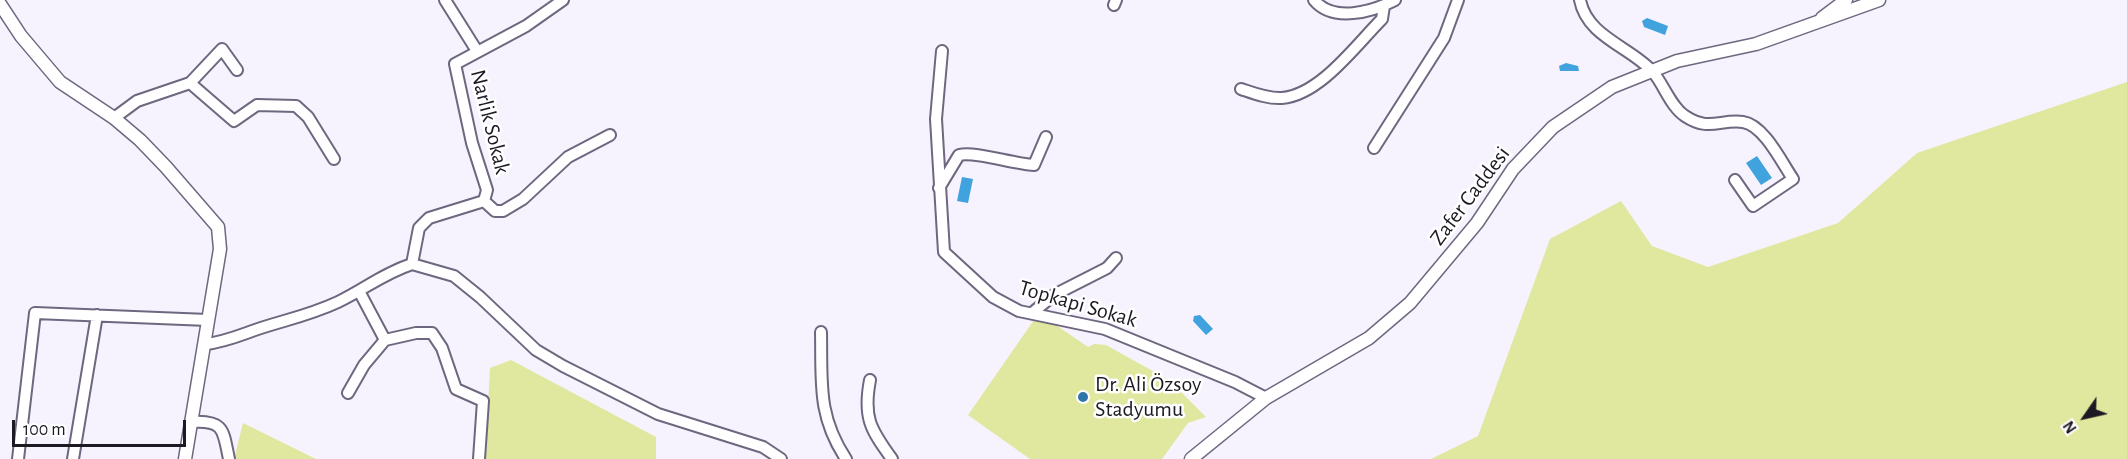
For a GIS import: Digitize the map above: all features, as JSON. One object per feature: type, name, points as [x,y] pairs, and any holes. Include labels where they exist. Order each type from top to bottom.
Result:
[{"type":"street","points":[[445,0],[477,51]]},
{"type":"street","name":"Narlik Sokak","points":[[412,264],[419,228],[429,218],[484,201],[487,190],[472,143],[455,64],[526,26],[563,0]]},
{"type":"street","points":[[1314,0],[1322,9],[1336,14],[1384,6],[1395,0]]},
{"type":"street","points":[[1374,148],[1440,46],[1458,0]]},
{"type":"street","points":[[1580,0],[1582,10],[1591,23],[1652,71],[1684,116],[1707,126],[1743,122],[1757,130],[1769,142],[1793,179],[1753,206],[1735,180]]},
{"type":"street","name":"Zafer Caddesi","points":[[1816,22],[1846,0]]},
{"type":"street","name":"Zafer Caddesi","points":[[1191,459],[1266,398],[1369,338],[1410,303],[1477,223],[1513,169],[1553,127],[1612,87],[1677,62],[1756,44],[1879,0]]},
{"type":"street","points":[[0,4],[21,36],[60,82],[114,118],[140,140],[218,227],[220,249],[185,459]]},
{"type":"street","points":[[1241,89],[1278,98],[1301,93],[1320,82],[1382,19],[1384,6]]},
{"type":"street","points":[[114,118],[137,101],[190,83],[222,49],[237,70]]},
{"type":"street","name":"Topkapi Sokak","points":[[942,51],[936,119],[944,252],[993,297],[1019,311],[1105,328],[1235,382],[1266,398]]},
{"type":"street","points":[[190,83],[234,121],[257,105],[296,106],[308,117],[334,159]]},
{"type":"street","points":[[484,201],[495,211],[503,211],[523,199],[568,158],[610,135]]},
{"type":"street","points":[[939,188],[959,155],[969,153],[989,159],[1034,165],[1046,137]]},
{"type":"street","points":[[1032,313],[1054,295],[1107,268],[1116,258]]},
{"type":"street","points":[[206,339],[226,342],[255,330],[299,319],[359,291],[386,272],[412,264],[454,276],[480,297],[536,350],[563,366],[658,414],[763,447],[781,459]]},
{"type":"street","points":[[359,291],[385,340]]},
{"type":"street","points":[[18,459],[34,313],[208,320]]},
{"type":"street","points":[[73,459],[96,315]]},
{"type":"street","points":[[348,393],[364,365],[385,340],[428,332],[438,339],[456,389],[483,401],[479,459]]},
{"type":"street","points":[[820,332],[824,412],[828,430],[846,459]]},
{"type":"street","points":[[870,380],[867,413],[872,430],[892,459]]},
{"type":"street","points":[[192,422],[216,423],[223,431],[229,459]]},
{"type":"green space","points":[[2127,82],[2127,459],[1431,459],[1478,436],[1550,239],[1621,201],[1652,246],[1708,267],[1838,223],[1917,153]]},
{"type":"green space","name":"Dr. Ali Özsoy Stadyumu","points":[[1047,319],[1088,347],[1094,344],[1106,345],[1169,380],[1206,417],[1188,423],[1162,459],[1030,459],[968,415],[1034,320]]},
{"type":"green space","points":[[511,360],[656,437],[656,459],[485,459],[490,368]]},
{"type":"green space","points":[[243,423],[316,459],[234,459]]},
{"type":"water","points":[[1647,18],[1668,26],[1665,35],[1644,27],[1642,21]]},
{"type":"water","points":[[1566,63],[1578,66],[1579,71],[1560,71],[1559,66]]},
{"type":"water","points":[[1757,156],[1772,178],[1761,185],[1746,163]]},
{"type":"water","points":[[962,177],[973,179],[968,203],[957,201]]},
{"type":"water","points":[[1200,315],[1213,329],[1206,335],[1193,321],[1194,316]]},
{"type":"place","name":"Dr. Ali Özsoy Stadyumu","points":[[1083,397]]}]
